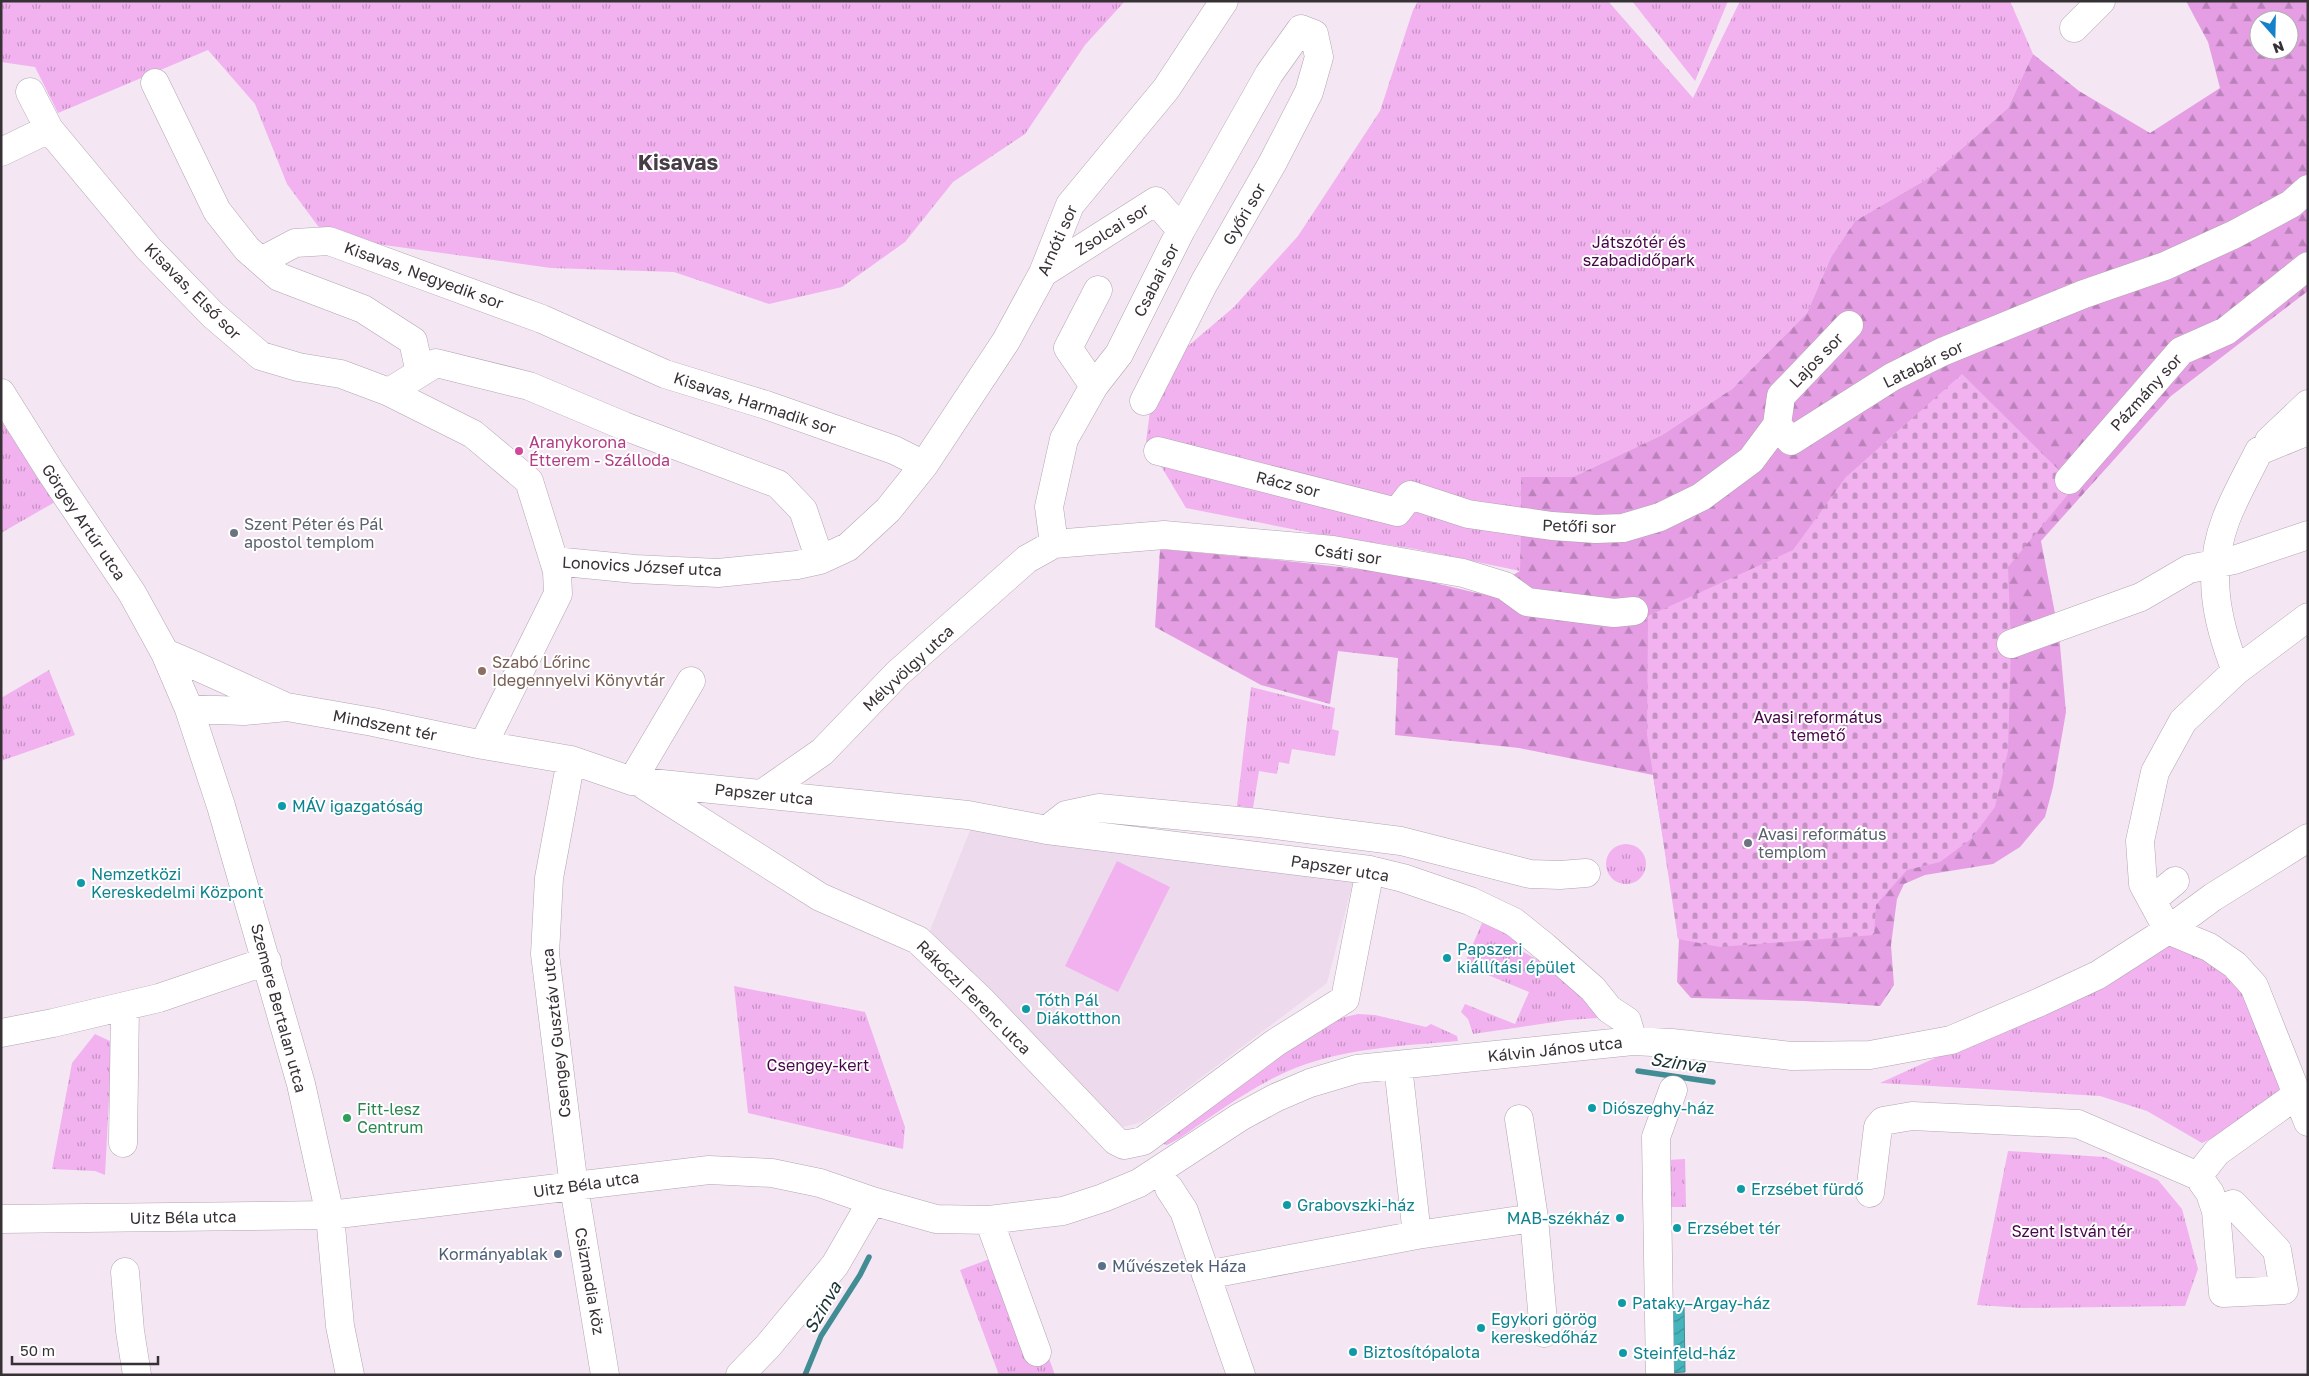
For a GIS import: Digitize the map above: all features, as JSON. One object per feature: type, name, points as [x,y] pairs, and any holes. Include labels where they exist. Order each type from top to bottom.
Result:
[{"type":"street","name":"Arnóti sor","points":[[924,466],[1006,341],[1043,273],[1070,205],[1166,89],[1224,1]]},
{"type":"street","points":[[2074,28],[2101,1]]},
{"type":"street","name":"Csabai sor","points":[[1054,544],[1049,507],[1064,438],[1094,386],[1118,354],[1181,230],[1269,74],[1301,29]]},
{"type":"street","name":"Győri sor","points":[[1144,401],[1204,283],[1273,162],[1309,92],[1319,57],[1314,34],[1301,29]]},
{"type":"street","points":[[155,82],[218,211],[246,249],[279,277],[363,309],[413,341],[420,373]]},
{"type":"street","name":"Kisavas, Első sor","points":[[30,92],[48,129],[148,248],[213,315],[261,356],[298,367],[341,374],[389,392],[473,434],[529,481],[554,561]]},
{"type":"street","points":[[1,152],[48,129]]},
{"type":"street","name":"Latabár sor","points":[[1776,425],[1790,441],[1892,377],[1942,352],[2084,294],[2165,266],[2233,235],[2291,204],[2308,189]]},
{"type":"street","name":"Zsolcai sor","points":[[1043,273],[1156,201],[1181,230]]},
{"type":"street","name":"Kisavas, Negyedik sor","points":[[260,261],[295,243],[329,241],[542,319],[587,339]]},
{"type":"street","name":"Pázmány sor","points":[[2069,480],[2181,351],[2226,331],[2308,266]]},
{"type":"street","points":[[1094,386],[1068,348],[1098,290]]},
{"type":"street","name":"Lajos sor","points":[[1776,425],[1781,396],[1849,325]]},
{"type":"street","name":"Kisavas, Harmadik sor","points":[[587,339],[666,374],[766,405],[894,450],[924,466]]},
{"type":"street","points":[[389,392],[436,363],[529,386],[624,426],[778,484],[803,510],[820,560]]},
{"type":"street","name":"Görgey Artúr utca","points":[[1,392],[50,471],[132,593],[165,652]]},
{"type":"street","points":[[2236,671],[2221,630],[2215,592],[2215,563],[2226,520],[2259,451],[2308,404]]},
{"type":"street","name":"Petőfi sor","points":[[1410,495],[1468,514],[1504,521],[1596,529],[1624,528],[1660,517],[1701,496],[1751,460],[1776,425]]},
{"type":"street","points":[[2259,451],[2308,431]]},
{"type":"street","name":"Rácz sor","points":[[1158,451],[1398,512],[1410,495]]},
{"type":"street","name":"Lonovics József utca","points":[[483,746],[558,594],[554,561],[635,569],[718,573],[797,565],[820,560],[848,547],[888,510],[924,466]]},
{"type":"street","name":"Csáti sor","points":[[1054,544],[1164,535],[1333,550],[1463,573],[1505,586],[1527,602],[1614,613],[1634,612]]},
{"type":"street","points":[[2011,644],[2141,597],[2189,569],[2234,560],[2308,535]]},
{"type":"street","name":"Mélyvölgy utca","points":[[763,793],[822,752],[898,673],[1027,559],[1054,544]]},
{"type":"street","points":[[2308,617],[2236,671],[2183,721],[2155,772],[2140,841],[2143,884],[2168,930],[2209,947],[2235,965],[2254,986],[2308,1122]]},
{"type":"street","name":"Mindszent tér","points":[[165,652],[287,707],[373,722],[483,746]]},
{"type":"street","name":"Szemere Bertalan utca","points":[[165,652],[189,709],[207,759],[267,961],[301,1084],[330,1215],[340,1326],[350,1375]]},
{"type":"street","points":[[638,775],[691,681]]},
{"type":"street","name":"Mindszent tér","points":[[189,709],[244,711],[287,707]]},
{"type":"street","name":"Papszer utca","points":[[483,746],[571,760],[638,775],[763,793],[968,815],[1047,830],[1370,870],[1403,878],[1470,901],[1514,922],[1545,946],[1593,990],[1609,1009],[1627,1021],[1633,1041]]},
{"type":"street","name":"Csengey Gusztáv utca","points":[[571,760],[549,878],[545,954],[574,1187]]},
{"type":"street","name":"Rákóczi Ferenc utca","points":[[638,775],[820,897],[918,940],[982,1001],[1116,1141],[1124,1145],[1144,1141],[1275,1043],[1344,999],[1370,870]]},
{"type":"street","name":"Papszer utca","points":[[1047,830],[1066,815],[1099,808],[1259,823],[1401,841],[1530,874],[1560,875],[1586,873]]},
{"type":"street","name":"Kálvin János utca","points":[[1163,1180],[1240,1117],[1275,1098],[1310,1084],[1357,1069],[1633,1041],[1672,1043],[1792,1056],[1870,1055],[1951,1040],[2098,975],[2168,930],[2213,897],[2308,838]]},
{"type":"street","points":[[2152,900],[2175,881]]},
{"type":"street","points":[[1,1033],[159,998],[267,961]]},
{"type":"street","points":[[122,1143],[125,1006]]},
{"type":"street","points":[[1398,1066],[1417,1235]]},
{"type":"street","points":[[1660,1375],[1656,1137],[1673,1090]]},
{"type":"street","points":[[2198,1176],[2217,1152],[2298,1094]]},
{"type":"street","points":[[1870,1193],[1878,1127],[1884,1121],[1912,1116],[2078,1124],[2198,1176],[2210,1193],[2216,1211]]},
{"type":"street","points":[[1519,1119],[1534,1218],[1544,1333]]},
{"type":"street","name":"Uitz Béla utca","points":[[1,1219],[330,1215],[574,1187],[626,1178],[727,1170],[772,1173],[820,1183],[872,1201],[936,1219],[989,1220],[1063,1211],[1163,1180]]},
{"type":"street","points":[[1163,1180],[1184,1211],[1241,1375]]},
{"type":"street","name":"Csizmadia köz","points":[[574,1187],[605,1375]]},
{"type":"street","points":[[740,1375],[768,1346],[835,1265],[872,1201]]},
{"type":"street","points":[[1206,1275],[1417,1235],[1534,1218]]},
{"type":"street","points":[[989,1220],[1037,1352]]},
{"type":"street","points":[[125,1272],[130,1331],[137,1375]]},
{"type":"shaded area","points":[[971,828],[1354,878],[1327,983],[1142,1122],[1123,1127],[1050,1059],[927,938]]},
{"type":"green space","points":[[1,1],[1125,1],[1085,45],[1025,134],[953,182],[905,242],[842,287],[769,304],[674,272],[551,268],[326,237],[287,184],[255,104],[208,50],[58,113],[35,67],[1,62]]},
{"type":"green space","name":"Játszótér és szabadidőpark","points":[[1418,1],[1608,1],[1693,98],[1740,1],[2010,1],[2033,54],[2008,108],[1927,179],[1855,221],[1831,257],[1807,313],[1732,389],[1662,435],[1573,477],[1521,477],[1520,571],[1415,549],[1317,534],[1186,508],[1146,441],[1155,374],[1234,307],[1298,236],[1380,111],[1413,10]]},
{"type":"green space","points":[[1632,1],[1728,1],[1695,81]]},
{"type":"green space","points":[[2186,1],[2308,1],[2308,291],[2171,396],[2041,541],[2059,634],[2066,712],[2053,787],[2045,817],[2020,847],[1993,864],[1925,875],[1904,884],[1897,899],[1891,945],[1894,985],[1880,1006],[1804,1001],[1691,998],[1677,982],[1679,938],[1653,775],[1519,748],[1395,735],[1398,658],[1338,651],[1330,704],[1261,685],[1155,627],[1160,549],[1393,573],[1481,594],[1520,571],[1521,477],[1573,477],[1662,435],[1732,389],[1807,313],[1831,257],[1855,221],[1927,179],[2008,108],[2033,54],[2079,91],[2150,133],[2220,88],[2208,42]]},
{"type":"green space","name":"Avasi református temető","points":[[1962,374],[2075,486],[2008,567],[2011,644],[2008,751],[1995,807],[1971,839],[1940,862],[1907,870],[1876,905],[1874,935],[1720,947],[1678,939],[1647,735],[1648,616],[1793,550],[1846,477]]},
{"type":"green space","points":[[1,421],[55,502],[1,533]]},
{"type":"green space","points":[[49,670],[75,735],[1,761],[1,698]]},
{"type":"green space","points":[[1251,687],[1335,708],[1332,729],[1339,731],[1335,756],[1292,749],[1289,764],[1279,762],[1277,774],[1259,771],[1253,808],[1237,806]]},
{"type":"green space","points":[[1630,844],[1637,847],[1643,853],[1646,864],[1645,872],[1637,881],[1630,884],[1622,884],[1615,881],[1607,872],[1606,860],[1609,853],[1618,845]]},
{"type":"green space","points":[[1117,861],[1170,887],[1118,992],[1065,966]]},
{"type":"green space","points":[[1482,923],[1521,939],[1515,947],[1543,963],[1601,1010],[1598,1018],[1568,1020],[1473,1034],[1468,1019],[1461,1012],[1465,1004],[1515,1024],[1529,992],[1464,965]]},
{"type":"green space","points":[[2174,941],[2235,976],[2282,1087],[2244,1123],[2202,1143],[2147,1111],[2100,1096],[1880,1083],[2111,978]]},
{"type":"green space","name":"Csengey-kert","points":[[734,986],[865,1012],[905,1127],[903,1149],[748,1113]]},
{"type":"green space","points":[[1358,1014],[1375,1015],[1426,1027],[1431,1024],[1457,1036],[1458,1041],[1370,1049],[1306,1064],[1258,1086],[1180,1138],[1167,1145],[1160,1143],[1261,1059],[1332,1020]]},
{"type":"green space","points":[[95,1034],[112,1042],[105,1175],[95,1171],[52,1169],[72,1063]]},
{"type":"green space","name":"Szent István tér","points":[[2008,1151],[2105,1157],[2158,1180],[2182,1209],[2198,1269],[2185,1306],[2023,1308],[1977,1305]]},
{"type":"green space","points":[[1685,1159],[1686,1207],[1667,1207],[1667,1160]]},
{"type":"green space","points":[[995,1257],[1046,1350],[1055,1375],[999,1375],[960,1270]]},
{"type":"water","points":[[1684,1304],[1685,1372],[1668,1373],[1667,1305]]},
{"type":"waterway","name":"Szinva","points":[[1638,1071],[1713,1082]]},
{"type":"waterway","name":"Szinva","points":[[805,1375],[821,1336],[860,1275],[869,1257]]},
{"type":"place","name":"Aranykorona Étterem - Szálloda","points":[[519,451]]},
{"type":"place","name":"Szent Péter és Pál apostol templom","points":[[234,533]]},
{"type":"place","name":"Szabó Lőrinc Idegennyelvi Könyvtár","points":[[482,671]]},
{"type":"place","name":"MÁV igazgatóság","points":[[282,806]]},
{"type":"place","name":"Avasi református templom","points":[[1748,843]]},
{"type":"place","name":"Nemzetközi Kereskedelmi Központ","points":[[81,883]]},
{"type":"place","name":"Papszeri kiállítási épület","points":[[1447,958]]},
{"type":"place","name":"Tóth Pál Diákotthon","points":[[1026,1009]]},
{"type":"place","name":"Diószeghy-ház","points":[[1592,1108]]},
{"type":"place","name":"Fitt-lesz Centrum","points":[[347,1118]]},
{"type":"place","name":"Erzsébet fürdő","points":[[1741,1189]]},
{"type":"place","name":"Grabovszki-ház","points":[[1287,1205]]},
{"type":"place","name":"MAB-székház","points":[[1620,1218]]},
{"type":"place","name":"Erzsébet tér","points":[[1677,1228]]},
{"type":"place","name":"Kormányablak","points":[[558,1254]]},
{"type":"place","name":"Művészetek Háza","points":[[1102,1266]]},
{"type":"place","name":"Pataky–Argay-ház","points":[[1622,1303]]},
{"type":"place","name":"Egykori görög kereskedőház","points":[[1481,1328]]},
{"type":"place","name":"Biztosítópalota","points":[[1353,1352]]},
{"type":"place","name":"Steinfeld-ház","points":[[1623,1353]]},
{"type":"district","name":"Kisavas","points":[[678,162]]}]
